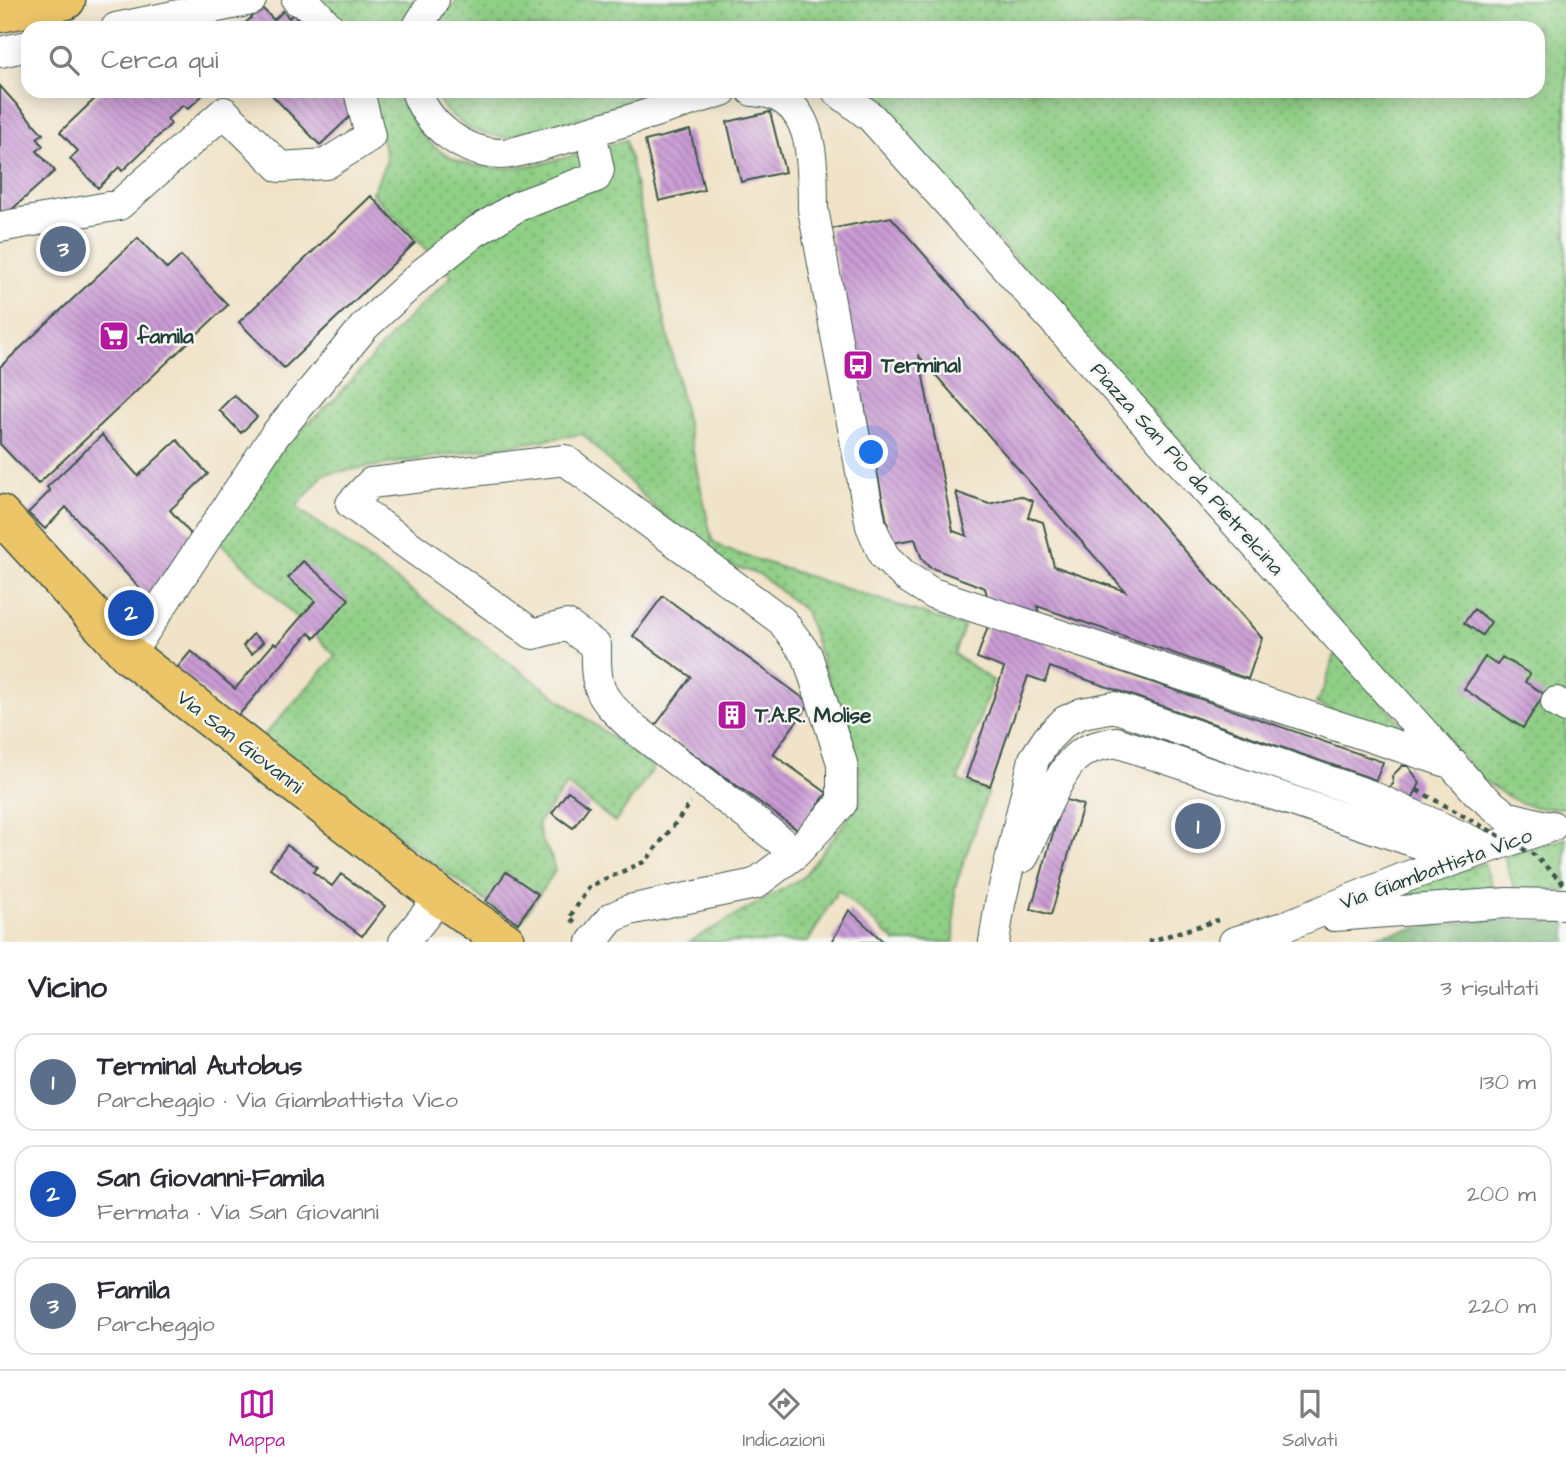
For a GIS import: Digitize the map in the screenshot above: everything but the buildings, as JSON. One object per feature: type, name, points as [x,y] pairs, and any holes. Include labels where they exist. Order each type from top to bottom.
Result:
[{"type":"main road","points":[[0,13],[66,0]]},
{"type":"main road","name":"Via San Giovanni","points":[[0,514],[129,655],[440,897],[506,942]]},
{"type":"street","points":[[150,21],[251,0]]},
{"type":"street","points":[[297,0],[308,4],[324,21]]},
{"type":"street","points":[[421,21],[434,0]]},
{"type":"street","points":[[0,52],[21,48]]},
{"type":"street","points":[[0,227],[119,205],[224,112],[280,167],[326,164],[370,136],[361,98]]},
{"type":"street","points":[[420,98],[436,124],[451,138],[470,148],[502,154],[592,132],[700,98]]},
{"type":"street","points":[[779,98],[792,107],[807,132],[813,209],[871,526],[884,556],[905,576],[932,593],[1453,764]]},
{"type":"street","name":"Piazza San Pio da Pietrelcina","points":[[846,98],[871,117],[1478,793],[1506,816],[1557,825]]},
{"type":"street","points":[[129,655],[275,435],[364,327],[424,272],[475,232],[518,206],[596,177],[599,170],[592,132]]},
{"type":"street","points":[[594,938],[611,918],[629,910],[755,884],[796,853],[842,803],[842,763],[807,655],[782,621],[565,460],[371,483],[351,504],[533,634],[567,625],[596,646],[595,677],[607,704],[631,726],[796,853]]},
{"type":"street","points":[[994,942],[1000,904],[1034,759],[1065,721],[1082,713],[1114,707],[1369,795],[1474,853]]},
{"type":"street","name":"Via Giambattista Vico","points":[[1290,929],[1474,853],[1557,825]]},
{"type":"street","points":[[404,942],[440,897]]},
{"type":"street","name":"Via Giambattista Vico","points":[[1234,942],[1290,929],[1507,903],[1566,904]]},
{"type":"street","points":[[1000,904],[1011,942]]},
{"type":"path","points":[[594,938],[569,918],[590,886],[646,861],[705,784]]},
{"type":"path","points":[[1417,790],[1534,855],[1566,886]]},
{"type":"green space","points":[[312,0],[418,0],[408,21],[335,21]]},
{"type":"green space","points":[[458,0],[1566,0],[1566,807],[1542,808],[1521,803],[1482,779],[870,98],[1545,98],[1545,21],[440,21]]},
{"type":"green space","points":[[373,98],[402,98],[415,124],[429,142],[450,157],[473,165],[499,168],[525,166],[626,140],[712,540],[724,549],[964,627],[954,654],[993,681],[958,780],[988,792],[955,887],[954,942],[896,942],[838,890],[808,942],[689,942],[802,878],[861,801],[860,771],[805,611],[759,574],[715,561],[657,510],[583,434],[324,474],[296,507],[654,768],[615,822],[567,785],[538,823],[541,840],[551,856],[555,871],[518,925],[262,737],[336,656],[215,537],[283,446],[335,399],[402,324],[452,276],[372,193],[387,160]]},
{"type":"green space","points":[[438,98],[655,98],[505,138],[471,130],[447,112]]},
{"type":"green space","points":[[1337,653],[1414,737],[1316,704]]},
{"type":"green space","points":[[1566,838],[1566,891],[1515,890],[1504,857]]},
{"type":"green space","points":[[1484,863],[1493,889],[1408,897],[1407,889]]},
{"type":"green space","points":[[1487,920],[1566,922],[1566,942],[1340,942],[1424,927]]},
{"type":"place","name":"Famila","points":[[63,249]]},
{"type":"place","name":"famila","points":[[114,336]]},
{"type":"place","name":"Terminal","points":[[858,365]]},
{"type":"place","name":"San Giovanni-Famila","points":[[131,613]]},
{"type":"place","name":"T.A.R. Molise","points":[[732,715]]},
{"type":"place","name":"Terminal Autobus","points":[[1198,826]]}]
